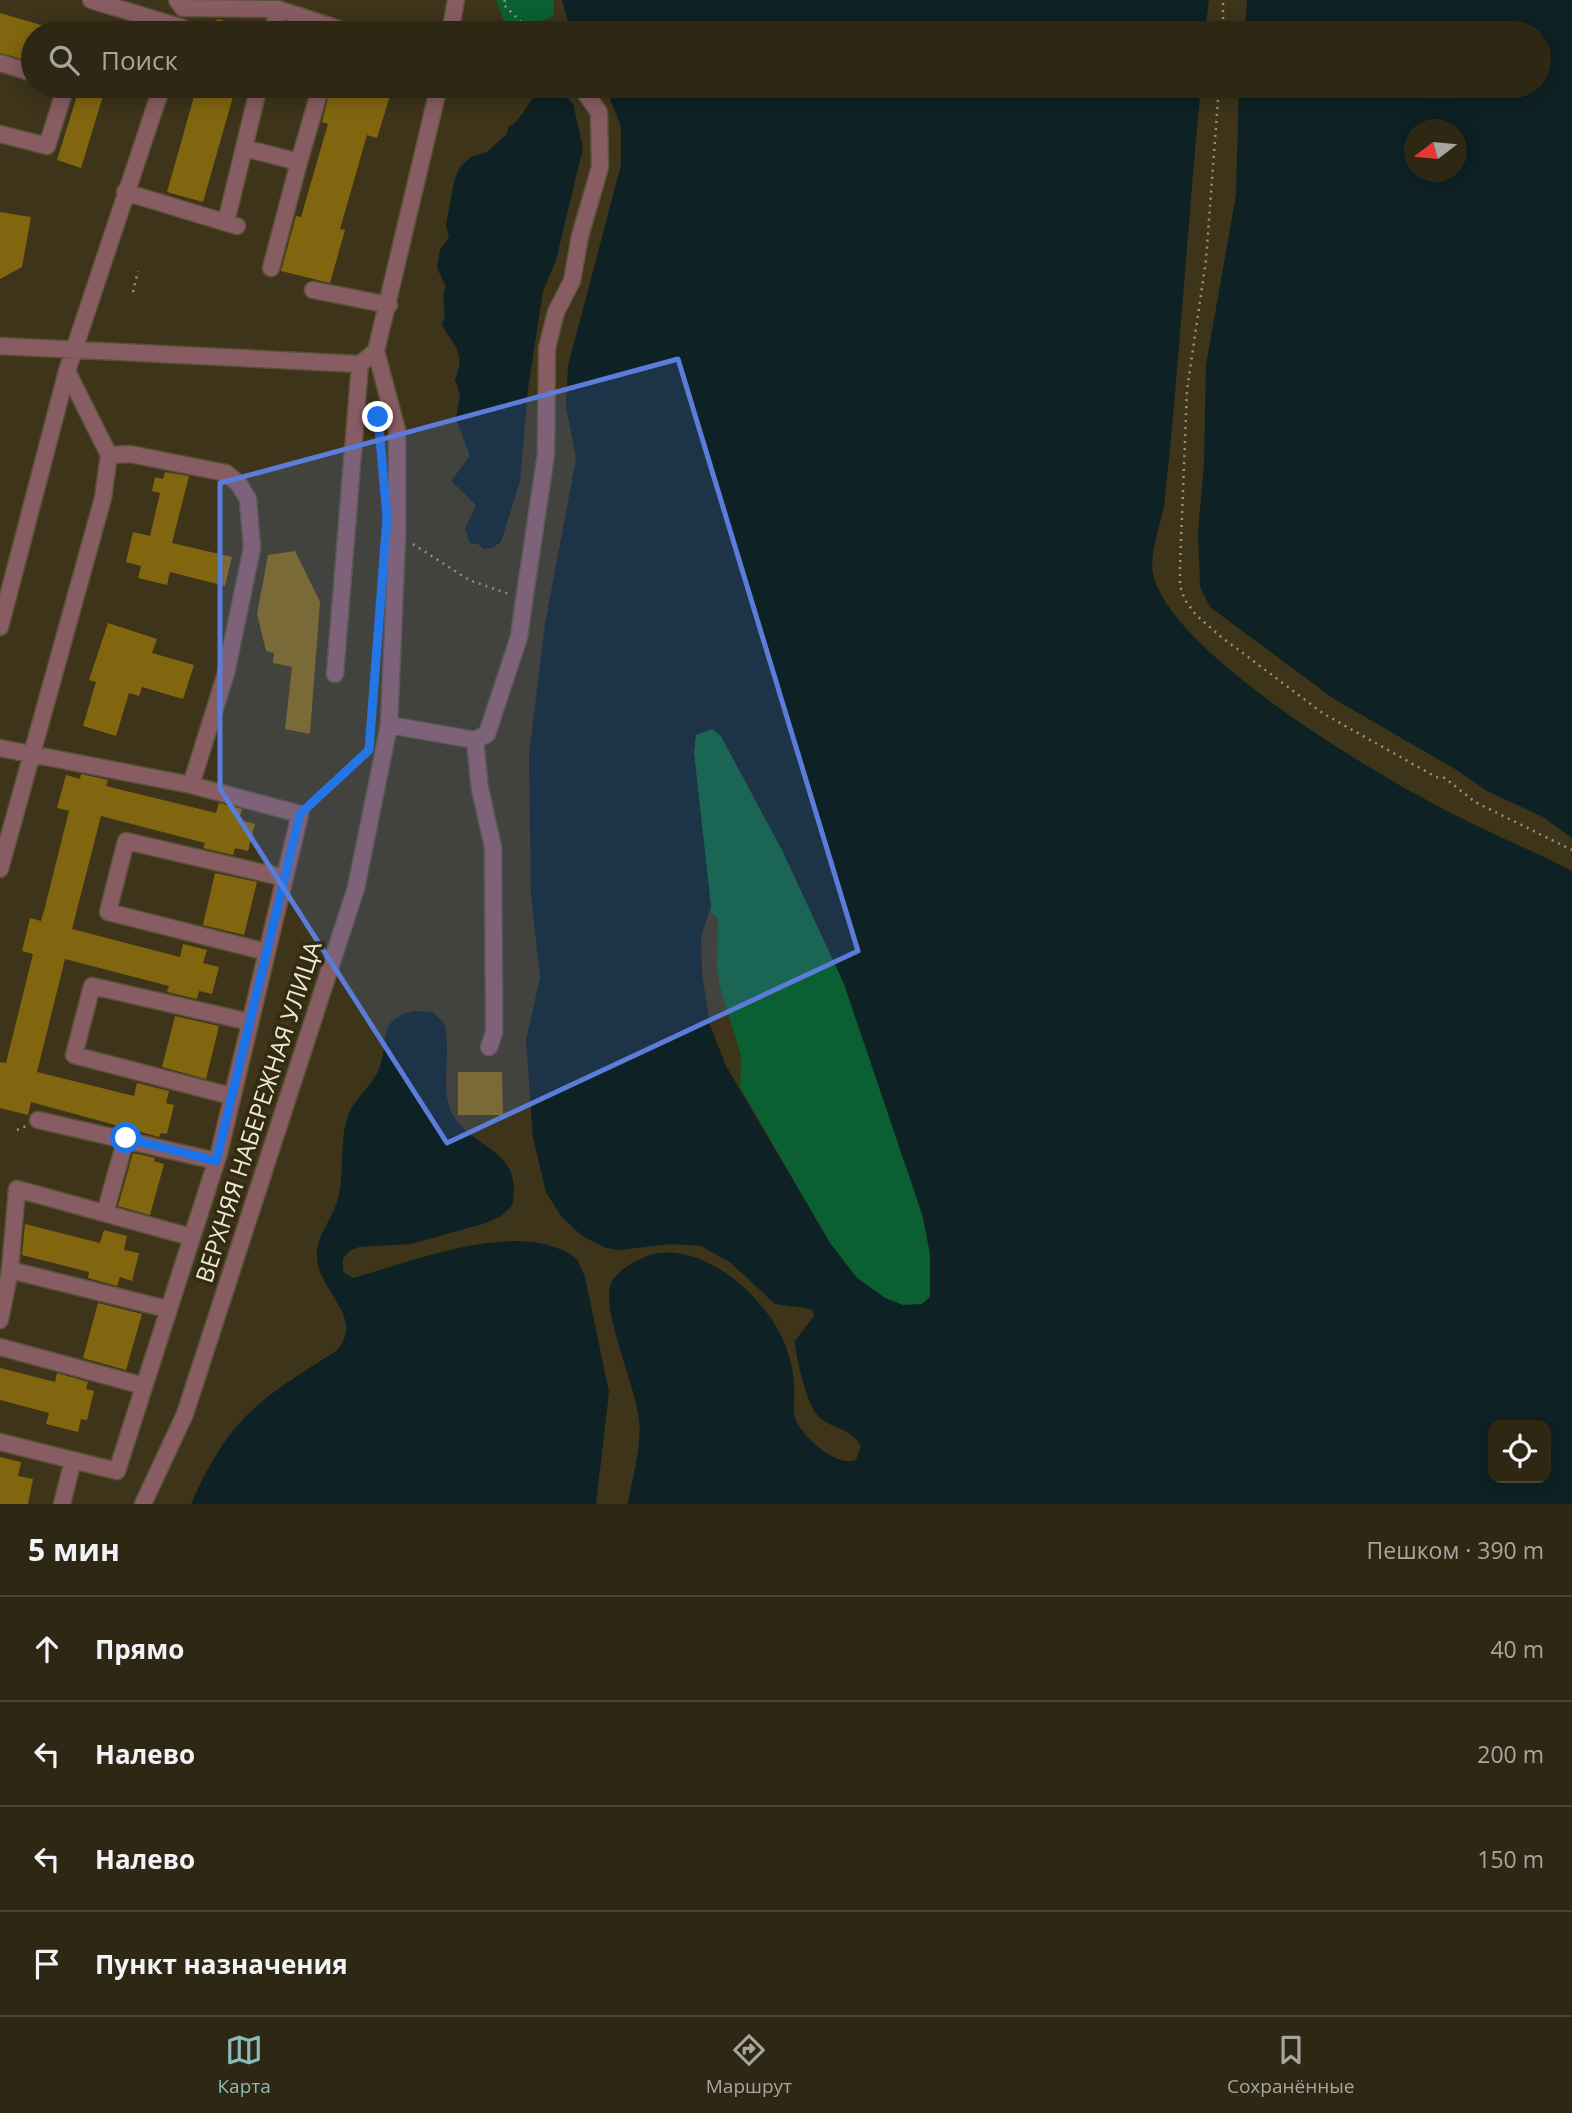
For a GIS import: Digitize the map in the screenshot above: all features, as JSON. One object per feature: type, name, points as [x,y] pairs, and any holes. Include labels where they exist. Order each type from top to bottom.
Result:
[{"type":"street","points":[[91,0],[155,21]]},
{"type":"street","points":[[452,21],[456,0]]},
{"type":"street","points":[[182,21],[183,3],[278,9],[314,21]]},
{"type":"street","points":[[275,21],[278,9]]},
{"type":"street","points":[[0,64],[21,70]]},
{"type":"street","points":[[0,134],[47,146],[62,98]]},
{"type":"street","points":[[0,627],[67,371],[158,98]]},
{"type":"street","points":[[125,192],[232,224],[244,148],[256,98]]},
{"type":"street","points":[[271,268],[318,98]]},
{"type":"street","points":[[0,346],[360,364],[376,351],[436,98]]},
{"type":"street","points":[[389,725],[475,740],[487,734],[519,637],[546,454],[547,348],[556,312],[572,281],[580,236],[600,167],[599,112],[589,98]]},
{"type":"street","points":[[244,148],[299,162]]},
{"type":"street","points":[[313,290],[389,304]]},
{"type":"street","name":"ВЕРХНЯЯ НАБЕРЕЖНАЯ УЛИЦА","points":[[143,1504],[185,1414],[356,888],[389,725],[397,536],[397,429],[376,351]]},
{"type":"street","points":[[335,674],[360,364]]},
{"type":"street","points":[[0,869],[103,498],[109,455],[67,371]]},
{"type":"street","points":[[109,455],[130,454],[226,473],[238,483],[247,499],[252,548],[226,673],[191,785]]},
{"type":"street","points":[[475,740],[480,789],[493,847],[494,1033],[489,1047]]},
{"type":"street","points":[[0,748],[31,757],[191,785],[300,814],[216,1161],[117,1471],[0,1442]]},
{"type":"street","points":[[267,952],[108,912],[126,841],[285,878]]},
{"type":"street","points":[[231,1096],[74,1055],[92,986],[250,1022]]},
{"type":"street","points":[[38,1120],[216,1161]]},
{"type":"street","points":[[105,1213],[125,1139]]},
{"type":"street","points":[[0,1320],[10,1270],[17,1189],[191,1237]]},
{"type":"street","points":[[10,1270],[167,1309]]},
{"type":"street","points":[[0,1347],[144,1386]]},
{"type":"street","points":[[62,1504],[73,1460]]},
{"type":"path","points":[[505,0],[503,4],[520,21]]},
{"type":"path","points":[[1223,0],[1223,21]]},
{"type":"path","points":[[1218,98],[1206,260],[1186,390],[1180,566],[1180,586],[1185,600],[1196,615],[1220,636],[1324,714],[1436,777],[1446,778],[1475,803],[1572,850]]},
{"type":"path","points":[[133,292],[138,271]]},
{"type":"path","points":[[378,417],[381,454]]},
{"type":"path","points":[[397,536],[469,580],[524,601]]},
{"type":"path","points":[[370,737],[374,682]]},
{"type":"path","points":[[300,814],[369,750]]},
{"type":"highlighted area","points":[[678,359],[858,951],[447,1143],[220,789],[220,483]]},
{"type":"green space","points":[[496,0],[554,0],[554,16],[541,21],[504,21]]},
{"type":"green space","points":[[713,729],[721,736],[783,852],[844,983],[923,1217],[930,1254],[930,1297],[922,1304],[903,1305],[885,1298],[857,1278],[830,1243],[740,1087],[741,1056],[720,987],[717,965],[718,918],[711,912],[694,753],[695,735]]},
{"type":"water","points":[[562,0],[1209,0],[1206,21],[568,21]]},
{"type":"water","points":[[1247,0],[1572,0],[1572,838],[1543,817],[1487,791],[1455,769],[1334,699],[1210,607],[1200,587],[1198,532],[1204,464],[1206,365],[1236,195],[1239,98],[1551,98],[1551,21],[1246,21]]},
{"type":"water","points":[[567,98],[573,104],[583,148],[556,260],[543,291],[528,389],[520,481],[501,542],[492,548],[483,549],[478,544],[470,543],[465,529],[476,505],[451,481],[470,456],[456,419],[460,394],[455,380],[459,356],[442,325],[446,287],[437,268],[440,250],[449,237],[446,225],[454,181],[460,167],[471,157],[487,152],[507,134],[508,127],[515,123],[532,99]]},
{"type":"water","points":[[610,98],[1200,98],[1169,459],[1164,506],[1154,549],[1153,574],[1168,606],[1197,640],[1236,675],[1282,710],[1420,797],[1572,871],[1572,1504],[628,1504],[640,1430],[637,1406],[611,1315],[610,1287],[621,1271],[650,1255],[671,1253],[692,1256],[733,1278],[767,1313],[779,1331],[791,1364],[794,1414],[804,1433],[821,1449],[839,1459],[856,1460],[861,1446],[849,1433],[821,1419],[807,1394],[795,1341],[814,1316],[812,1309],[775,1304],[731,1263],[701,1246],[671,1244],[620,1250],[606,1248],[582,1236],[561,1216],[546,1192],[533,1138],[526,1041],[540,977],[531,896],[529,755],[545,624],[576,459],[566,406],[568,366],[621,165],[621,127]],"holes":[[[712,729],[721,736],[783,852],[844,984],[923,1217],[930,1254],[930,1297],[922,1304],[903,1305],[885,1298],[857,1278],[830,1243],[726,1066],[710,1025],[702,973],[701,937],[711,906],[694,753],[696,735]]]},
{"type":"water","points":[[413,1011],[433,1012],[444,1023],[447,1093],[453,1115],[462,1127],[504,1161],[511,1172],[514,1187],[512,1206],[501,1216],[486,1223],[411,1244],[359,1247],[349,1251],[343,1259],[343,1272],[353,1278],[466,1246],[497,1242],[527,1242],[554,1247],[577,1259],[585,1277],[609,1392],[596,1504],[191,1504],[205,1474],[233,1430],[266,1398],[336,1351],[344,1339],[344,1316],[319,1270],[317,1249],[340,1191],[344,1135],[349,1113],[379,1069],[388,1027],[393,1020]]},
{"type":"building","points":[[0,13],[27,21],[21,21],[21,59],[0,53]]},
{"type":"building","points":[[76,98],[102,98],[81,168],[57,160]]},
{"type":"building","points":[[194,98],[233,98],[203,202],[167,192]]},
{"type":"building","points":[[328,98],[389,98],[377,138],[367,135],[340,229],[345,230],[330,283],[281,271],[296,216],[301,217],[328,124],[322,122]]},
{"type":"building","points":[[0,212],[31,217],[22,267],[0,279]]},
{"type":"building","points":[[165,472],[189,476],[172,543],[232,557],[225,586],[170,572],[167,585],[138,578],[141,566],[126,562],[133,532],[150,536],[160,493],[152,491],[155,477],[163,479]]},
{"type":"building","points":[[295,551],[320,602],[310,734],[285,729],[292,667],[273,663],[274,653],[266,651],[257,614],[268,555]]},
{"type":"building","points":[[108,623],[157,639],[152,653],[194,665],[183,699],[142,687],[139,696],[129,693],[116,736],[83,726],[96,682],[89,680]]},
{"type":"building","points":[[81,774],[108,780],[106,786],[216,813],[219,803],[242,809],[239,820],[255,824],[248,851],[235,848],[233,855],[203,848],[205,843],[101,816],[72,929],[180,957],[183,944],[207,950],[203,963],[219,967],[212,994],[199,991],[197,999],[167,992],[169,986],[65,959],[37,1072],[134,1096],[137,1083],[169,1091],[166,1103],[174,1105],[167,1134],[161,1133],[159,1137],[31,1102],[28,1115],[0,1108],[0,1062],[6,1063],[33,954],[22,951],[30,918],[41,921],[45,907],[69,811],[57,808],[66,775],[80,779]]},
{"type":"building","points":[[215,873],[257,882],[244,935],[203,925]]},
{"type":"building","points":[[175,1016],[219,1026],[206,1079],[162,1067]]},
{"type":"building","points":[[458,1072],[502,1072],[503,1115],[458,1115]]},
{"type":"building","points":[[133,1153],[155,1158],[154,1161],[164,1164],[150,1215],[118,1206]]},
{"type":"building","points":[[25,1224],[100,1243],[104,1230],[127,1236],[124,1250],[139,1253],[132,1281],[120,1277],[117,1286],[88,1278],[89,1272],[22,1255]]},
{"type":"building","points":[[98,1303],[142,1314],[126,1370],[83,1358]]},
{"type":"building","points":[[0,1368],[55,1382],[57,1373],[88,1382],[86,1389],[94,1391],[87,1420],[81,1419],[78,1432],[46,1424],[49,1413],[0,1400]]},
{"type":"building","points":[[0,1457],[21,1462],[18,1476],[33,1479],[28,1504],[0,1504]]},
{"type":"route","points":[[126,1138],[125,1140],[216,1161],[300,814],[369,750],[387,517],[378,417]]}]
